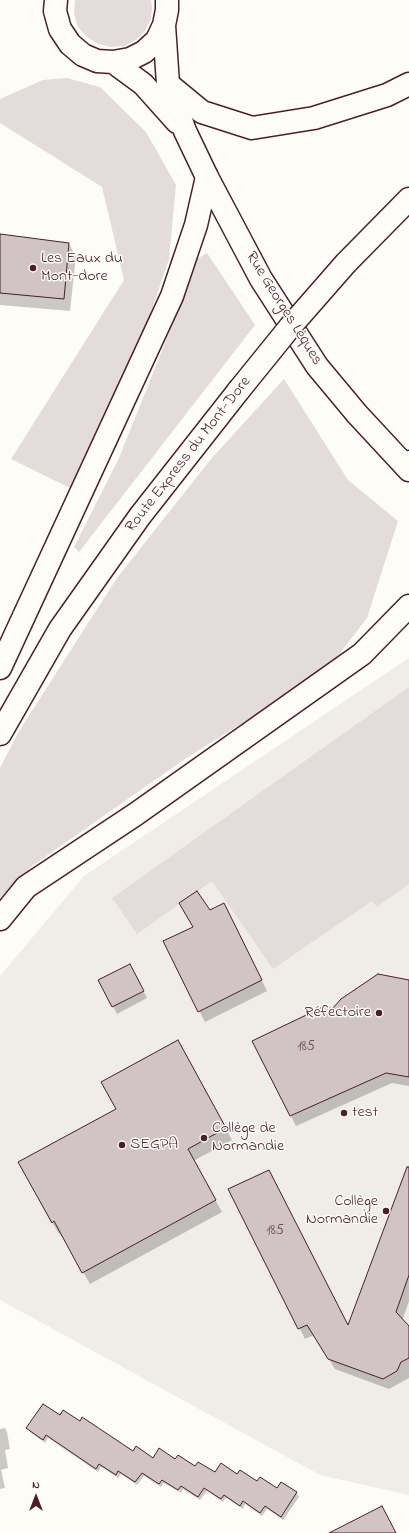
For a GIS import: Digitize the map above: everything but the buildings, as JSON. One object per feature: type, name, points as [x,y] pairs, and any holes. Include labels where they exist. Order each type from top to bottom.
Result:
[{"type":"main road","points":[[56,0],[55,11],[60,29],[70,44],[82,55],[97,61],[114,62],[130,59],[144,52],[157,40],[164,25],[167,0]]},
{"type":"main road","name":"Rue Georges Lèques","points":[[164,25],[168,84],[185,131],[207,177],[261,279],[317,366],[357,414],[408,466]]},
{"type":"main road","name":"Rue Georges Lèques","points":[[114,62],[143,84],[185,131]]},
{"type":"main road","points":[[168,84],[202,112],[252,128],[314,118],[387,95],[409,84]]},
{"type":"main road","points":[[0,668],[172,296],[196,224],[207,177]]},
{"type":"main road","name":"Route Express du Mont-Dore","points":[[0,734],[60,629],[140,516],[290,327],[346,263],[409,199]]},
{"type":"main road","points":[[0,919],[26,887],[136,814],[362,654],[409,606]]},
{"type":"shaded area","points":[[75,0],[151,0],[151,19],[145,31],[137,39],[125,46],[111,47],[98,44],[87,37],[78,27],[74,14]]},
{"type":"shaded area","points":[[67,78],[100,87],[146,132],[176,185],[169,259],[136,356],[105,425],[70,488],[11,459],[124,280],[102,187],[0,123],[0,99],[43,80]]},
{"type":"shaded area","points":[[207,253],[255,325],[79,552],[74,547],[119,458],[185,293],[195,260]]},
{"type":"shaded area","points":[[284,379],[348,480],[398,521],[367,618],[328,669],[185,759],[32,866],[0,903],[0,768],[19,731],[117,578],[211,459]]},
{"type":"shaded area","name":"Collège de Normandie","points":[[409,658],[409,1495],[320,1475],[0,1300],[0,976],[84,876]]},
{"type":"shaded area","points":[[409,687],[409,884],[377,907],[372,901],[273,969],[212,881],[137,934],[112,898]]},
{"type":"place","name":"Les Eaux du Mont-dore","points":[[33,268]]},
{"type":"place","name":"Réfectoire","points":[[379,1013]]},
{"type":"place","name":"test","points":[[344,1113]]},
{"type":"place","name":"Collège de Normandie","points":[[204,1138]]},
{"type":"place","name":"SEGPA","points":[[122,1145]]},
{"type":"place","name":"Collège Normandie","points":[[386,1211]]}]
